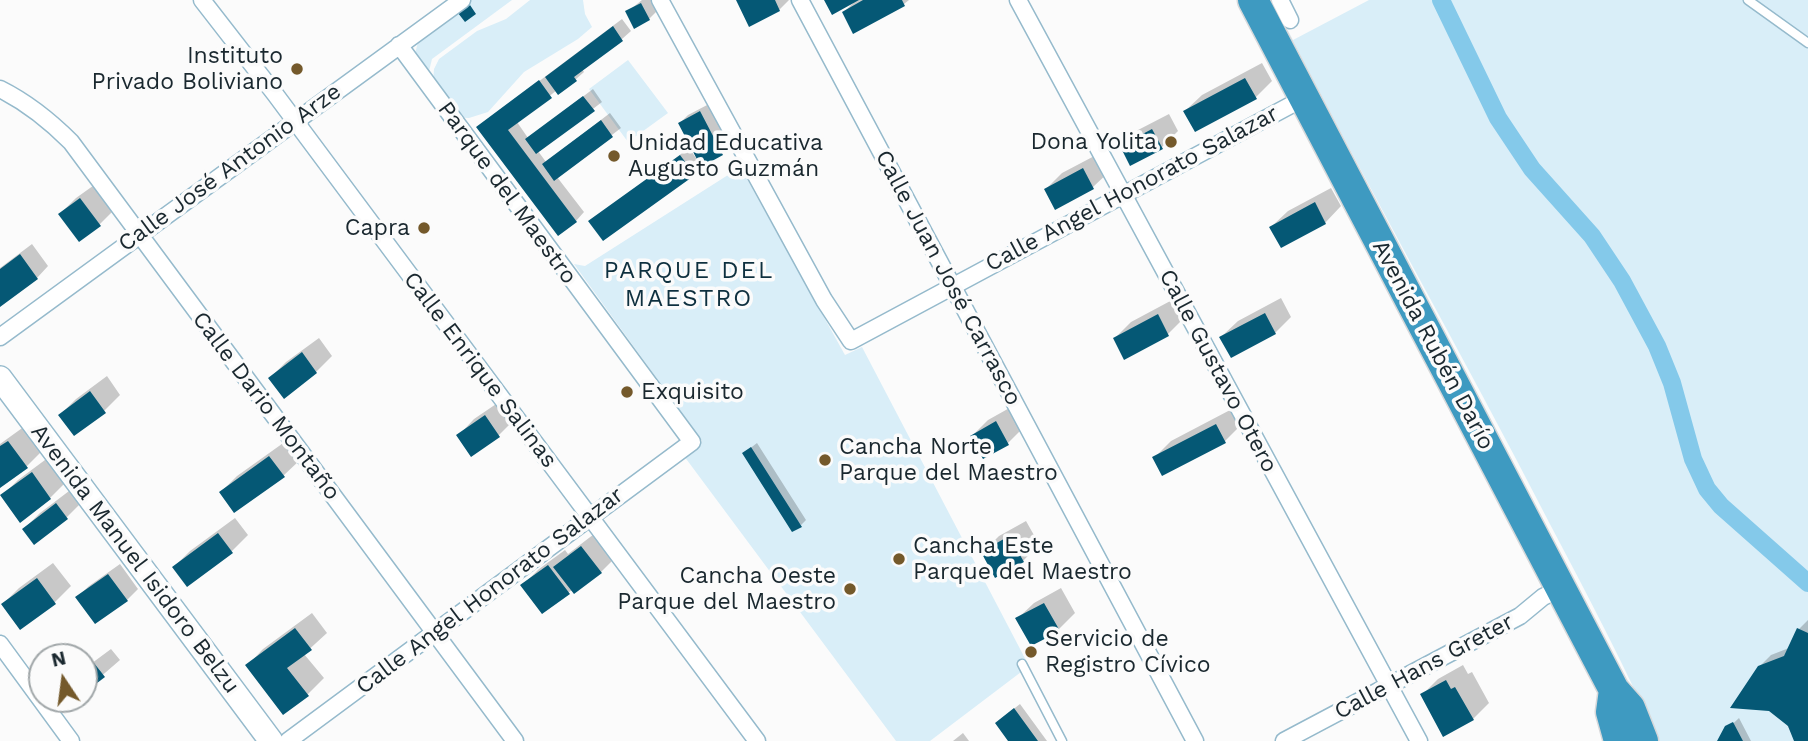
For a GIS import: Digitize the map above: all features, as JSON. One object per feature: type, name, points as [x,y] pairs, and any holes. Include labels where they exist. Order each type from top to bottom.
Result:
[{"type":"highway","name":"Avenida Rubén Darío","points":[[1253,0],[1561,588],[1612,714],[1619,741]]},
{"type":"highway","name":"Avenida Rubén Darío","points":[[1612,714],[1630,708],[1643,741]]},
{"type":"main road","name":"Avenida Manuel Isidoro Belzu","points":[[0,378],[271,741]]},
{"type":"street","name":"Calle Enrique Salinas","points":[[202,0],[295,120],[757,741]]},
{"type":"street","name":"Calle José Antonio Arze","points":[[0,337],[462,0]]},
{"type":"street","name":"Calle Angel Honorato Salazar","points":[[660,0],[824,300],[851,341],[1304,98]]},
{"type":"street","name":"Calle Juan José Carrasco","points":[[800,0],[1195,741]]},
{"type":"street","name":"Calle Gustavo Otero","points":[[1018,0],[1419,741]]},
{"type":"street","points":[[1280,0],[1290,20]]},
{"type":"street","name":"Parque del Maestro","points":[[399,45],[692,442]]},
{"type":"street","name":"Calle Dario Montaño","points":[[0,89],[43,115],[71,142],[515,741]]},
{"type":"street","name":"Calle Angel Honorato Salazar","points":[[288,741],[692,442]]},
{"type":"street","name":"Calle Hans Greter","points":[[1284,741],[1520,616],[1543,597],[1561,588]]},
{"type":"street","points":[[3,653],[71,741]]},
{"type":"lane","points":[[1748,0],[1808,43]]},
{"type":"lane","points":[[1022,664],[1062,741]]},
{"type":"shaded area","points":[[470,0],[512,0],[432,59],[428,75],[415,54],[419,38]]},
{"type":"shaded area","points":[[530,0],[583,0],[585,14],[592,27],[578,39],[524,72],[488,112],[469,118],[445,117],[432,96],[434,69],[439,59],[477,31],[506,19]]},
{"type":"shaded area","points":[[1272,0],[1293,40],[1369,0],[1808,0],[1808,741],[1658,741],[1580,581],[1341,133]]},
{"type":"shaded area","points":[[628,60],[668,113],[628,142],[589,89]]},
{"type":"shaded area","name":"Parque del Maestro","points":[[737,161],[845,355],[862,347],[1029,666],[930,741],[896,741],[684,456],[702,441],[574,264],[585,266],[728,175]]},
{"type":"building","points":[[736,0],[775,0],[780,11],[749,27]]},
{"type":"building","points":[[824,0],[859,0],[832,15]]},
{"type":"building","points":[[863,0],[902,0],[905,6],[853,34],[842,12]]},
{"type":"building","points":[[641,3],[650,20],[634,29],[625,11]]},
{"type":"building","points":[[470,5],[476,14],[465,22],[458,13]]},
{"type":"building","points":[[613,26],[623,41],[574,77],[577,81],[558,95],[545,77]]},
{"type":"building","points":[[1245,78],[1257,99],[1195,132],[1183,111]]},
{"type":"building","points":[[539,80],[552,98],[508,130],[577,222],[558,236],[476,127]]},
{"type":"building","points":[[583,96],[595,111],[536,154],[525,139]]},
{"type":"building","points":[[700,111],[723,155],[701,167],[678,123]]},
{"type":"building","points":[[601,120],[613,137],[554,181],[542,164]]},
{"type":"building","points":[[1152,129],[1163,149],[1130,166],[1120,146]]},
{"type":"building","points":[[680,155],[695,175],[603,241],[588,221]]},
{"type":"building","points":[[1083,168],[1094,189],[1055,210],[1044,189]]},
{"type":"building","points":[[80,198],[101,226],[79,242],[58,214]]},
{"type":"building","points":[[1315,202],[1326,224],[1281,248],[1269,227]]},
{"type":"building","points":[[20,254],[38,279],[0,307],[0,269]]},
{"type":"building","points":[[1265,313],[1276,334],[1231,358],[1219,337]]},
{"type":"building","points":[[1158,314],[1169,336],[1124,360],[1113,338]]},
{"type":"building","points":[[302,352],[317,373],[284,399],[268,378]]},
{"type":"building","points":[[90,391],[106,413],[74,436],[58,415]]},
{"type":"building","points":[[485,415],[500,437],[471,457],[456,435]]},
{"type":"building","points":[[996,421],[1009,445],[983,459],[970,436]]},
{"type":"building","points":[[1216,424],[1226,443],[1162,476],[1152,457]]},
{"type":"building","points":[[8,441],[28,468],[0,488],[0,446]]},
{"type":"building","points":[[751,447],[802,527],[792,532],[742,453]]},
{"type":"building","points":[[269,456],[285,477],[234,513],[219,492]]},
{"type":"building","points":[[32,472],[51,499],[20,523],[0,495]]},
{"type":"building","points":[[56,503],[68,519],[34,545],[22,529]]},
{"type":"building","points":[[218,533],[233,553],[187,587],[172,567]]},
{"type":"building","points":[[1009,536],[1024,562],[995,578],[981,552]]},
{"type":"building","points":[[581,546],[602,573],[574,594],[553,567]]},
{"type":"building","points":[[548,565],[570,594],[542,614],[520,585]]},
{"type":"building","points":[[108,574],[128,601],[95,624],[75,597]]},
{"type":"building","points":[[37,578],[56,604],[20,630],[1,604]]},
{"type":"building","points":[[1044,603],[1060,631],[1031,646],[1015,618]]},
{"type":"building","points":[[295,628],[312,650],[287,668],[309,696],[283,715],[245,665]]},
{"type":"building","points":[[1797,628],[1808,633],[1808,741],[1794,741],[1788,726],[1769,711],[1730,708],[1758,666],[1784,656]]},
{"type":"building","points":[[98,668],[105,677],[98,682]]},
{"type":"building","points":[[1446,680],[1451,689],[1455,687],[1474,720],[1443,737],[1420,694]]},
{"type":"building","points":[[1014,708],[1038,741],[1008,741],[995,723]]},
{"type":"building","points":[[1733,722],[1743,741],[1717,741],[1725,726]]},
{"type":"waterway","points":[[1441,0],[1498,118],[1532,169],[1592,236],[1622,281],[1657,346],[1672,383],[1693,459],[1707,489],[1721,506],[1808,583]]},
{"type":"place","name":"Instituto Privado Boliviano","points":[[297,69]]},
{"type":"place","name":"Dona Yolita","points":[[1171,142]]},
{"type":"place","name":"Unidad Educativa Augusto Guzmán","points":[[614,156]]},
{"type":"place","name":"Capra","points":[[424,228]]},
{"type":"place","name":"Exquisito","points":[[627,392]]},
{"type":"place","name":"Cancha Norte Parque del Maestro","points":[[825,460]]},
{"type":"place","name":"Cancha Este Parque del Maestro","points":[[899,559]]},
{"type":"place","name":"Cancha Oeste Parque del Maestro","points":[[850,589]]},
{"type":"place","name":"Servicio de Registro Cívico","points":[[1031,652]]},
{"type":"district","name":"PARQUE DEL MAESTRO","points":[[689,285]]}]
